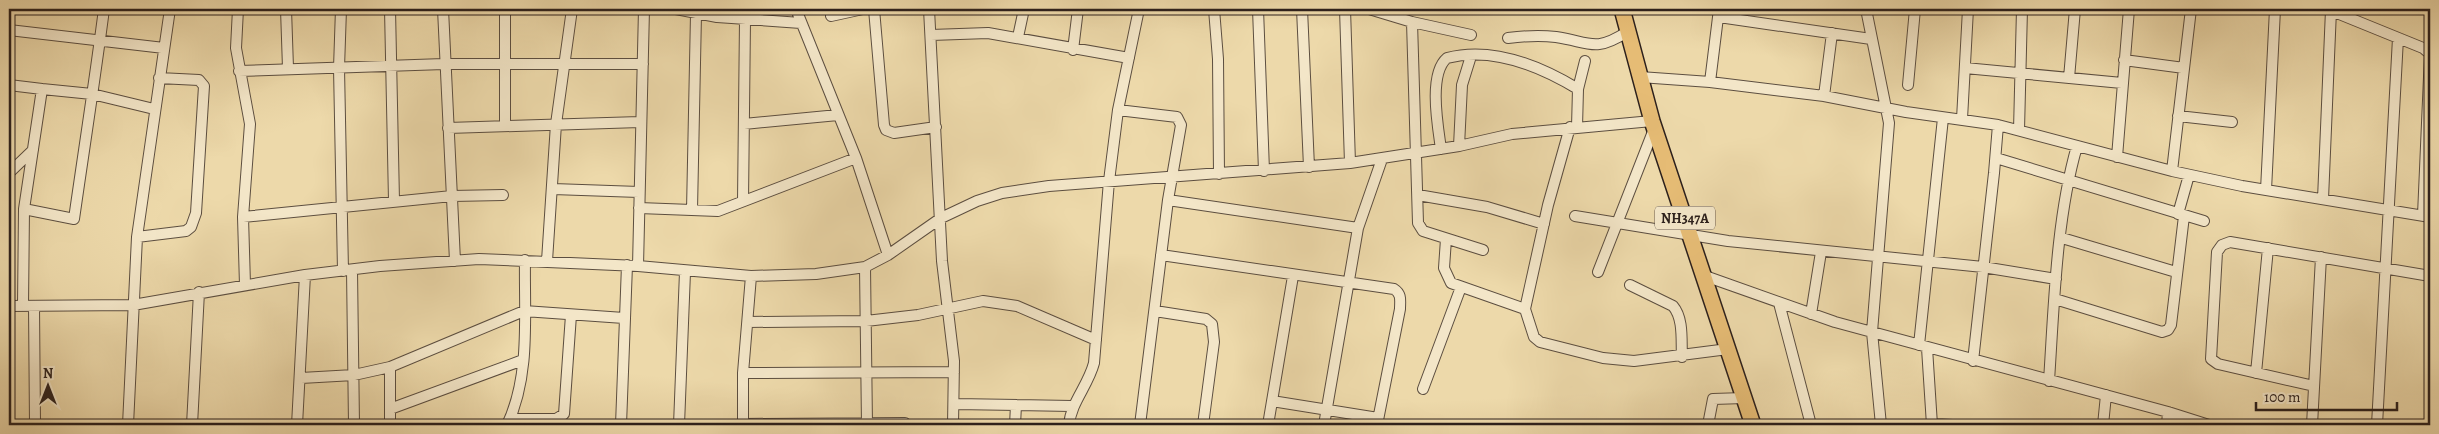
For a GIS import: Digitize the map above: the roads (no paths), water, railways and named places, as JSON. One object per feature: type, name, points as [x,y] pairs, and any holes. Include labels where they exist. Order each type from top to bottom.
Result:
[{"type":"highway","name":"NH347A","points":[[1622,9],[1653,125],[1705,276],[1753,425]]},
{"type":"street","points":[[24,209],[74,219],[104,9]]},
{"type":"street","points":[[128,425],[137,237],[154,109],[170,9]]},
{"type":"street","points":[[238,9],[236,48],[239,70],[248,103],[250,124],[243,217],[245,285]]},
{"type":"street","points":[[286,9],[288,68]]},
{"type":"street","points":[[341,9],[339,68],[341,207],[354,375],[354,425]]},
{"type":"street","points":[[390,9],[394,201]]},
{"type":"street","points":[[443,9],[444,64],[455,261]]},
{"type":"street","points":[[505,9],[507,63],[505,126]]},
{"type":"street","points":[[547,261],[556,124],[572,9]]},
{"type":"street","points":[[621,425],[624,318],[639,208],[644,9]]},
{"type":"street","points":[[676,9],[696,14],[745,20],[801,23]]},
{"type":"street","points":[[796,9],[856,158],[888,255]]},
{"type":"street","points":[[831,16],[863,9]]},
{"type":"street","points":[[874,9],[886,130],[894,133],[936,127]]},
{"type":"street","points":[[929,9],[932,36],[942,261],[954,372],[955,404],[953,425]]},
{"type":"street","points":[[1018,37],[1024,9]]},
{"type":"street","points":[[1073,50],[1078,9]]},
{"type":"street","points":[[1069,425],[1072,406],[1091,376],[1096,340],[1109,181],[1118,110],[1139,9]]},
{"type":"street","points":[[1214,9],[1218,59],[1219,174]]},
{"type":"street","points":[[1258,9],[1264,171]]},
{"type":"street","points":[[1302,9],[1308,167]]},
{"type":"street","points":[[1345,9],[1350,163]]},
{"type":"street","points":[[1369,9],[1412,22],[1471,35]]},
{"type":"street","points":[[1866,9],[1885,107],[1889,140],[1877,257],[1872,332],[1881,425]]},
{"type":"street","points":[[1908,85],[1915,9]]},
{"type":"street","points":[[1962,119],[1968,9]]},
{"type":"street","points":[[2018,130],[2022,9]]},
{"type":"street","points":[[2069,78],[2075,9]]},
{"type":"street","points":[[2117,157],[2129,9]]},
{"type":"street","points":[[2172,172],[2191,9]]},
{"type":"street","points":[[2266,190],[2275,9]]},
{"type":"street","points":[[1640,77],[1710,82],[1824,96],[1943,118],[1998,125],[2172,172],[2266,190],[2426,216],[2430,54],[2423,48],[2329,10],[2323,199]]},
{"type":"street","points":[[1710,82],[1719,13],[1871,39]]},
{"type":"street","points":[[692,210],[696,14]]},
{"type":"street","points":[[743,201],[745,20]]},
{"type":"street","points":[[1412,22],[1418,216],[1420,228],[1446,239],[1483,250]]},
{"type":"street","points":[[9,30],[164,48]]},
{"type":"street","points":[[1508,38],[1544,36],[1600,46],[1627,32]]},
{"type":"street","points":[[932,36],[988,33],[1018,37],[1073,50],[1129,58]]},
{"type":"street","points":[[1824,96],[1832,33]]},
{"type":"street","points":[[2377,425],[2387,269],[2398,38]]},
{"type":"street","points":[[1441,149],[1436,101],[1440,66],[1447,58],[1471,56],[1507,58],[1539,68],[1578,89]]},
{"type":"street","points":[[1459,146],[1461,92],[1471,56]]},
{"type":"street","points":[[1585,60],[1578,89],[1574,127],[1544,224],[1525,309],[1534,337],[1540,342],[1634,362],[1682,357],[1728,349]]},
{"type":"street","points":[[2124,60],[2184,68]]},
{"type":"street","points":[[239,70],[507,63],[643,64]]},
{"type":"street","points":[[1965,68],[2122,83]]},
{"type":"street","points":[[137,237],[186,231],[191,227],[196,213],[204,86],[199,80],[159,78]]},
{"type":"street","points":[[9,85],[92,94],[154,109]]},
{"type":"street","points":[[35,425],[24,209],[42,89]]},
{"type":"street","points":[[1118,110],[1179,118],[1181,125],[1168,200],[1140,425]]},
{"type":"street","points":[[744,124],[838,115]]},
{"type":"street","points":[[2178,116],[2232,122]]},
{"type":"street","points":[[1943,118],[1927,261],[1923,347],[1932,425],[1952,425]]},
{"type":"street","points":[[448,128],[640,122]]},
{"type":"street","points":[[9,306],[133,305],[199,292],[347,270],[455,261],[525,260],[632,265],[685,272],[751,276],[816,274],[865,267],[888,255],[941,218],[978,201],[1002,193],[1109,181],[1264,171],[1350,163],[1416,154],[1512,134],[1574,127],[1653,125],[1598,272]]},
{"type":"street","points":[[1972,360],[1996,158],[1998,125]]},
{"type":"street","points":[[2049,381],[2056,279],[2067,180],[2077,146]]},
{"type":"street","points":[[9,173],[33,150]]},
{"type":"street","points":[[639,208],[718,211],[856,158]]},
{"type":"street","points":[[1996,158],[2204,221]]},
{"type":"street","points":[[1324,425],[1358,228],[1382,159]]},
{"type":"street","points":[[2055,299],[2162,332],[2168,330],[2171,326],[2181,215],[2189,175]]},
{"type":"street","points":[[552,189],[639,192]]},
{"type":"street","points":[[243,217],[452,196],[503,195]]},
{"type":"street","points":[[1418,195],[1487,207],[1544,224]]},
{"type":"street","points":[[1168,200],[1358,228]]},
{"type":"street","points":[[1575,216],[1691,236],[1820,252],[1983,266],[2056,279]]},
{"type":"street","points":[[2062,238],[2176,272]]},
{"type":"street","points":[[1446,239],[1444,268],[1451,283],[1525,309]]},
{"type":"street","points":[[2314,386],[2218,364],[2210,359],[2218,252],[2222,245],[2230,242],[2430,276]]},
{"type":"street","points":[[2256,373],[2268,248]]},
{"type":"street","points":[[1811,314],[1820,252]]},
{"type":"street","points":[[1161,255],[1293,276],[1394,289],[1400,296],[1377,422],[1272,401]]},
{"type":"street","points":[[2312,425],[2321,257]]},
{"type":"street","points":[[525,260],[523,360],[519,386],[508,422],[556,419],[564,414],[570,315]]},
{"type":"street","points":[[865,267],[866,424]]},
{"type":"street","points":[[679,425],[685,272]]},
{"type":"street","points":[[297,425],[305,276]]},
{"type":"street","points":[[751,276],[743,373],[742,424],[904,423]]},
{"type":"street","points":[[1268,425],[1293,276]]},
{"type":"street","points":[[1705,276],[1811,314],[1923,347],[2106,395],[2209,425]]},
{"type":"street","points":[[1630,285],[1673,306],[1677,311],[1680,318],[1682,357]]},
{"type":"street","points":[[1423,389],[1461,287]]},
{"type":"street","points":[[192,425],[199,292]]},
{"type":"street","points":[[748,322],[866,321],[948,310],[983,301],[1016,306],[1096,340]]},
{"type":"street","points":[[1779,303],[1811,425]]},
{"type":"street","points":[[301,378],[354,375],[390,367],[524,311],[624,318]]},
{"type":"street","points":[[1155,311],[1206,318],[1212,324],[1214,342],[1203,425]]},
{"type":"street","points":[[390,409],[523,360]]},
{"type":"street","points":[[390,367],[390,425]]},
{"type":"street","points":[[743,373],[954,372]]},
{"type":"street","points":[[2103,425],[2106,395]]},
{"type":"street","points":[[1708,425],[1712,399],[1744,398]]},
{"type":"street","points":[[955,404],[1072,406]]},
{"type":"street","points":[[1015,425],[1016,405]]},
{"type":"street","points":[[2167,425],[2168,412]]}]
